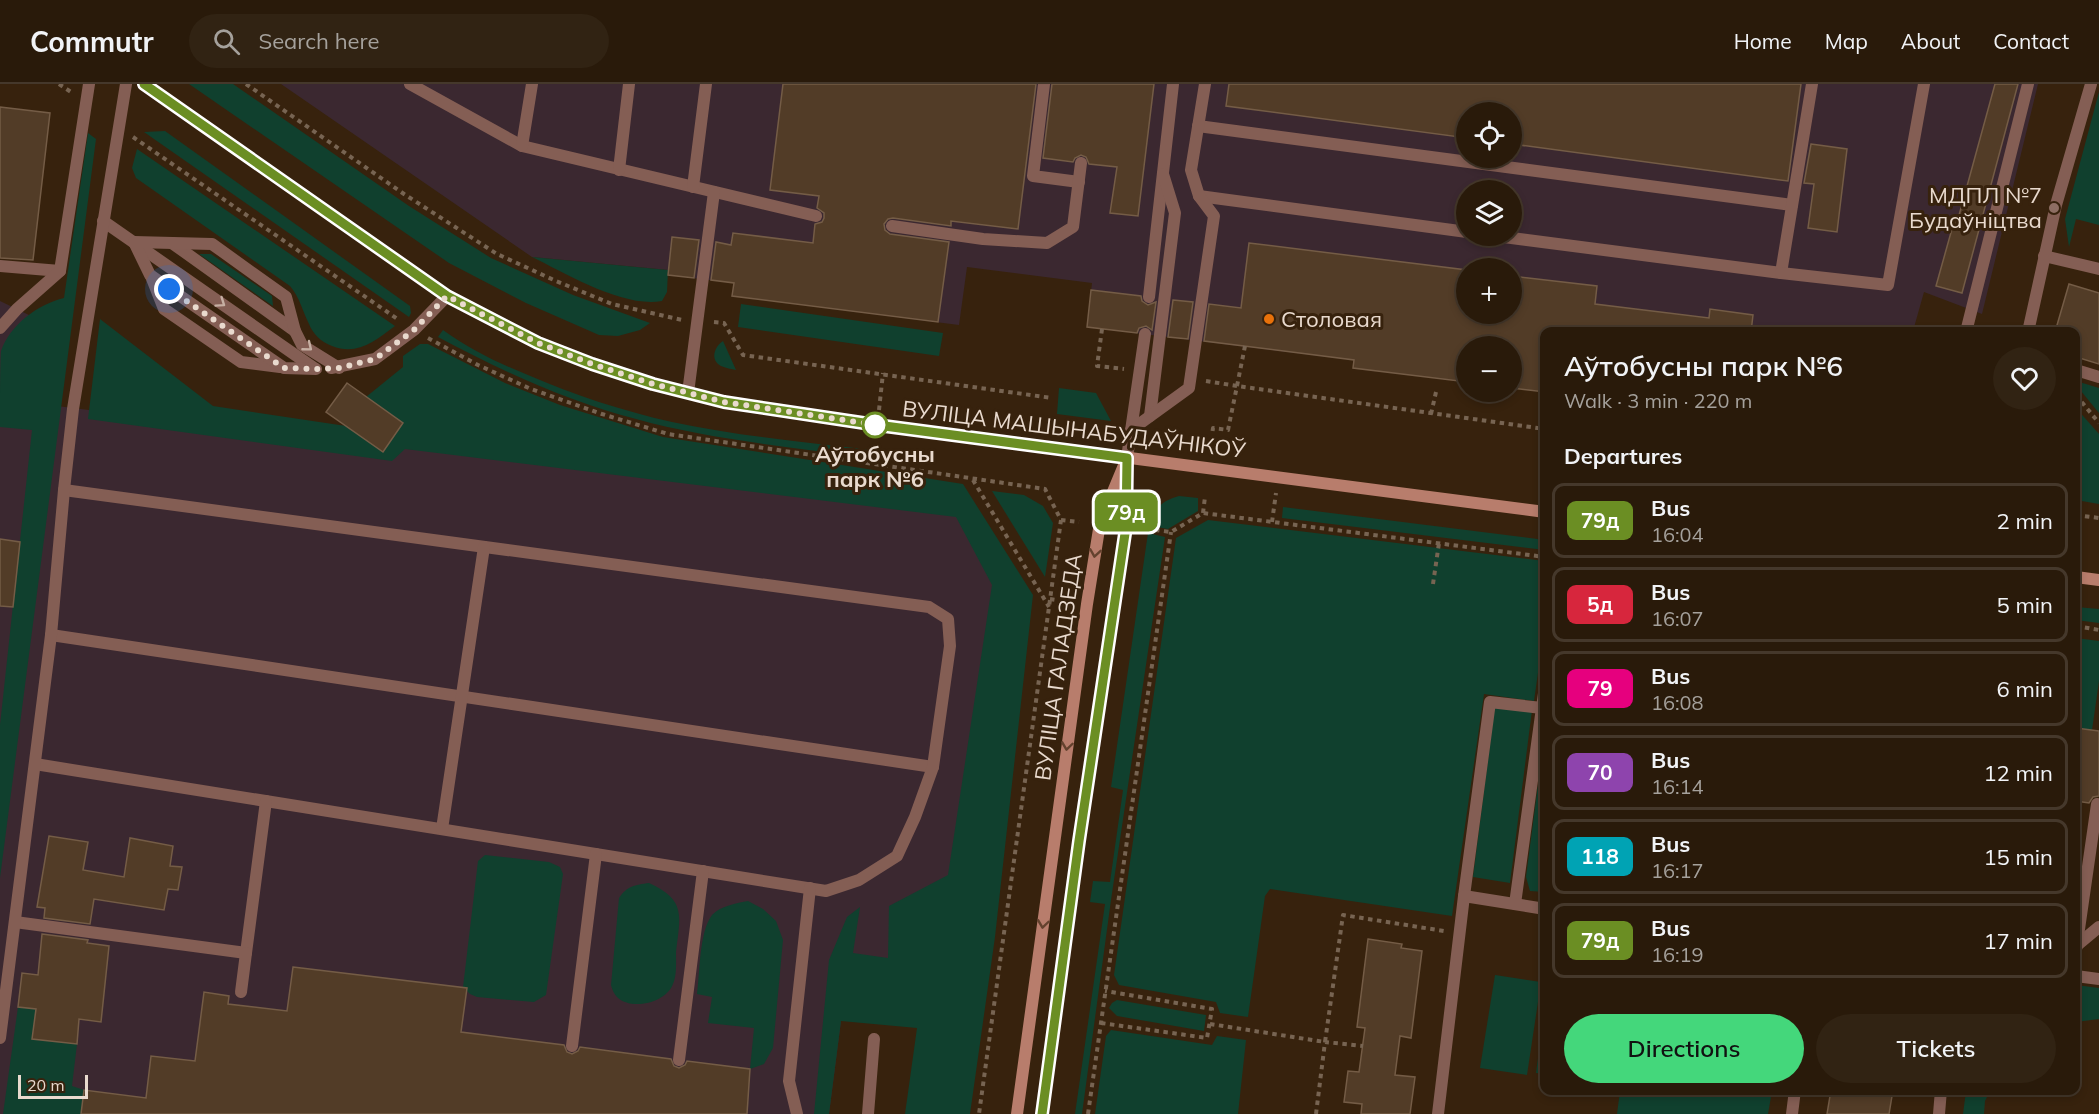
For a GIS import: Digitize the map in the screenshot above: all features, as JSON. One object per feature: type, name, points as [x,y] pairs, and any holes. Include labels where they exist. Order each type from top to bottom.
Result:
[{"type":"main road","name":"ВУЛІЦА МАШЫНАБУДАЎНІКОЎ","points":[[144,84],[447,296],[538,343],[592,364],[724,402],[877,425],[1540,511]]},
{"type":"main road","name":"ВУЛІЦА ГАЛАДЗЕДА","points":[[1017,1114],[1100,523],[1127,458]]},
{"type":"main road","name":"ВУЛІЦА ГАЛАДЗЕДА","points":[[1042,1114],[1079,841],[1126,527],[1127,458]]},
{"type":"main road","points":[[2080,578],[2099,580]]},
{"type":"lane","points":[[0,328],[17,309],[60,272],[89,84]]},
{"type":"lane","points":[[0,1038],[51,635],[73,409],[126,84]]},
{"type":"lane","points":[[410,84],[522,146],[816,216]]},
{"type":"lane","points":[[522,146],[532,84]]},
{"type":"lane","points":[[619,170],[629,84]]},
{"type":"lane","points":[[693,187],[706,84]]},
{"type":"lane","points":[[1044,84],[1033,177],[1079,182]]},
{"type":"lane","points":[[1149,297],[1173,84]]},
{"type":"lane","points":[[1131,430],[1189,388],[1214,216],[1199,196],[1191,170],[1205,84]]},
{"type":"lane","points":[[1781,273],[1812,84]]},
{"type":"lane","points":[[1522,239],[1888,285],[1924,84]]},
{"type":"lane","points":[[1967,327],[2028,84]]},
{"type":"lane","points":[[2029,327],[2044,256],[2091,84]]},
{"type":"lane","points":[[1198,126],[1792,205]]},
{"type":"lane","points":[[892,226],[984,239],[1047,243],[1073,227],[1082,163]]},
{"type":"lane","points":[[1150,416],[1175,213],[1163,174]]},
{"type":"lane","points":[[688,393],[714,192]]},
{"type":"lane","points":[[1199,196],[1456,231]]},
{"type":"lane","points":[[104,221],[316,369]]},
{"type":"lane","points":[[134,242],[212,244],[286,297],[295,331],[302,345],[339,368]]},
{"type":"lane","points":[[134,242],[164,309],[241,362],[284,368],[316,369],[339,368],[375,359],[414,330],[447,296]]},
{"type":"lane","points":[[172,243],[295,331]]},
{"type":"lane","points":[[2044,256],[2099,270]]},
{"type":"lane","points":[[0,266],[60,272]]},
{"type":"lane","points":[[150,275],[284,368]]},
{"type":"lane","points":[[1127,458],[1145,334]]},
{"type":"lane","points":[[2080,371],[2099,377]]},
{"type":"lane","points":[[35,764],[826,891],[859,880],[897,856],[915,817],[933,768],[950,646],[948,619],[929,607],[64,490]]},
{"type":"lane","points":[[442,829],[484,547]]},
{"type":"lane","points":[[51,635],[933,768]]},
{"type":"lane","points":[[1438,1114],[1459,933],[1490,702],[1540,708]]},
{"type":"lane","points":[[1515,904],[1540,723]]},
{"type":"lane","points":[[241,992],[266,801]]},
{"type":"lane","points":[[2080,921],[2097,804]]},
{"type":"lane","points":[[572,1046],[596,854]]},
{"type":"lane","points":[[679,1060],[702,871]]},
{"type":"lane","points":[[797,1114],[789,1081],[810,888]]},
{"type":"lane","points":[[1464,896],[1540,908]]},
{"type":"lane","points":[[15,922],[246,953]]},
{"type":"lane","points":[[2080,944],[2099,927]]},
{"type":"lane","points":[[2080,977],[2099,979]]},
{"type":"lane","points":[[868,1114],[874,1039]]},
{"type":"lane","points":[[1792,1114],[1794,1095]]},
{"type":"lane","points":[[1939,1114],[1941,1095]]},
{"type":"path","points":[[246,84],[404,194],[497,254],[612,304],[682,320],[724,323],[743,355],[883,373],[1052,399]]},
{"type":"path","points":[[1097,366],[1102,328]]},
{"type":"path","points":[[1245,346],[1237,386],[1540,428]]},
{"type":"path","points":[[877,425],[883,373]]},
{"type":"path","points":[[1431,414],[1436,392]]},
{"type":"path","points":[[2080,400],[2099,423]]},
{"type":"path","points":[[1212,435],[1213,428],[1228,430],[1232,410]]},
{"type":"path","points":[[1272,522],[1278,477]]},
{"type":"path","points":[[972,479],[1049,607]]},
{"type":"path","points":[[1203,513],[1205,497]]},
{"type":"path","points":[[1155,530],[1171,532],[1203,513],[1540,556]]},
{"type":"path","points":[[2080,516],[2099,518]]},
{"type":"path","points":[[979,1114],[1061,520],[1079,522]]},
{"type":"path","points":[[1088,1114],[1171,532]]},
{"type":"path","points":[[1434,584],[1439,543]]},
{"type":"path","points":[[2080,628],[2099,630]]},
{"type":"path","points":[[1316,1114],[1342,915],[1459,933]]},
{"type":"path","points":[[1101,1023],[1207,1038],[1212,1009],[1105,991]]},
{"type":"path","points":[[1210,1024],[1363,1047]]},
{"type":"shaded area","points":[[281,84],[2038,84],[1982,314],[1924,292],[1914,327],[1540,327],[1540,334],[1522,342],[1522,336],[1456,336],[1456,381],[1353,368],[1353,360],[1087,327],[1092,283],[967,267],[959,325],[732,296],[734,283],[668,275],[668,270],[532,257]]},
{"type":"shaded area","name":"Аўтобусны парк №6","points":[[0,301],[29,315],[57,406],[346,426],[326,412],[347,383],[404,423],[963,501],[1016,584],[961,931],[841,1021],[829,1114],[0,1114]]},
{"type":"green space","points":[[189,84],[233,84],[409,206],[491,258],[573,295],[650,323],[640,330],[618,336],[599,335],[526,303],[449,263]]},
{"type":"green space","points":[[2099,92],[2099,225],[2076,219],[2069,247],[2065,219]]},
{"type":"green space","points":[[165,131],[410,306],[409,317],[144,132]]},
{"type":"green space","points":[[88,133],[96,139],[0,878],[0,725],[32,430],[0,427],[1,351],[11,333],[26,317],[44,305],[64,298]]},
{"type":"green space","points":[[137,149],[395,326],[373,342],[358,348],[341,349],[324,342],[313,331],[290,286],[136,178],[132,168]]},
{"type":"green space","points":[[199,254],[211,254],[272,296],[273,306]]},
{"type":"green space","points":[[532,257],[668,270],[667,292],[662,301],[647,302],[613,295]]},
{"type":"green space","points":[[741,304],[943,333],[939,356],[738,327]]},
{"type":"green space","points":[[100,319],[213,406],[346,426],[383,452],[403,423],[366,397],[403,367],[403,356],[420,344],[428,344],[505,383],[560,405],[663,437],[963,484],[1033,595],[995,937],[970,1114],[905,1114],[917,1028],[841,1021],[829,1114],[814,1114],[829,960],[847,917],[860,907],[853,953],[888,958],[889,906],[948,875],[992,585],[956,517],[405,449],[392,461],[88,419]]},
{"type":"green space","points":[[443,330],[506,366],[617,408],[721,431],[871,450],[870,458],[723,438],[610,412],[559,394],[486,362],[438,337]]},
{"type":"green space","points":[[723,341],[736,370],[721,366],[715,360],[714,354]]},
{"type":"green space","points":[[2080,382],[2099,388],[2099,413],[2080,390]]},
{"type":"green space","points":[[1059,388],[1096,393],[1111,421],[1057,414]]},
{"type":"green space","points":[[2080,413],[2099,434],[2099,504],[2080,501]]},
{"type":"green space","points":[[992,491],[1024,495],[1043,506],[1053,523],[1045,577]]},
{"type":"green space","points":[[1179,496],[1198,498],[1198,511],[1168,529],[1151,526],[1160,506]]},
{"type":"green space","points":[[1283,507],[1540,539],[1540,549],[1282,518]]},
{"type":"green space","points":[[1208,520],[1540,560],[1540,658],[1534,701],[1484,694],[1452,916],[1270,889],[1265,896],[1248,1017],[1220,1013],[1216,1002],[1119,985],[1114,975],[1176,538]]},
{"type":"green space","points":[[1148,533],[1165,537],[1082,1114],[1075,1114],[1105,904],[1090,902],[1093,881],[1110,882],[1123,790],[1111,787]]},
{"type":"green space","points":[[2080,607],[2099,609],[2099,623],[2080,621]]},
{"type":"green space","points":[[2080,639],[2099,641],[2099,681],[2092,730],[2080,728]]},
{"type":"green space","points":[[1495,705],[1532,710],[1510,883],[1473,877]]},
{"type":"green space","points":[[1540,769],[1540,892],[1530,891],[1526,877]]},
{"type":"green space","points":[[485,855],[549,862],[560,867],[563,874],[546,995],[534,1002],[477,997],[463,987],[478,861]]},
{"type":"green space","points":[[649,883],[670,896],[678,911],[679,929],[675,977],[669,991],[663,996],[648,1003],[631,1004],[617,997],[611,985],[619,898],[632,887]]},
{"type":"green space","points":[[748,901],[763,909],[776,921],[783,940],[773,1048],[764,1064],[750,1069],[754,1028],[708,1023],[712,997],[697,994],[702,942],[708,922],[719,909]]},
{"type":"green space","points":[[1495,975],[1540,982],[1527,1075],[1480,1068]]},
{"type":"green space","points":[[2080,986],[2099,988],[2099,1019],[2080,1021]]},
{"type":"green space","points":[[1117,1000],[1206,1015],[1204,1031],[1117,1016],[1109,1008]]},
{"type":"green space","points":[[18,1007],[36,1009],[33,1039],[77,1044],[72,1086],[84,1090],[81,1114],[3,1114]]},
{"type":"green space","points":[[1111,1030],[1212,1045],[1217,1036],[1246,1040],[1238,1114],[1095,1114],[1106,1036]]},
{"type":"green space","points":[[1540,1044],[1540,1073],[1536,1073]]},
{"type":"green space","points":[[1619,1095],[1771,1095],[1768,1114],[1617,1114]]},
{"type":"green space","points":[[1965,1095],[1988,1095],[1984,1114],[1963,1114]]},
{"type":"building","points":[[783,84],[1036,84],[1018,229],[951,221],[951,226],[893,218],[888,219],[884,224],[885,230],[890,234],[949,242],[938,322],[732,296],[734,283],[711,280],[716,242],[731,245],[733,233],[813,243],[815,224],[822,222],[824,218],[824,213],[817,208],[819,196],[770,190]]},
{"type":"building","points":[[1052,84],[1154,84],[1138,216],[1110,213],[1117,167],[1089,164],[1086,157],[1081,155],[1073,162],[1043,158]]},
{"type":"building","points":[[1229,84],[1801,84],[1788,181],[1522,145],[1522,102],[1456,102],[1456,137],[1226,106]]},
{"type":"building","points":[[1995,84],[2018,84],[1962,293],[1936,286],[1955,218],[1958,219]]},
{"type":"building","points":[[0,107],[50,113],[33,260],[0,258]]},
{"type":"building","points":[[1811,144],[1847,149],[1837,232],[1808,228],[1814,184],[1804,183]]},
{"type":"building","points":[[672,237],[699,240],[694,278],[668,275]]},
{"type":"building","points":[[1249,243],[1456,269],[1456,324],[1522,324],[1522,277],[1597,286],[1595,304],[1709,318],[1710,309],[1753,315],[1752,327],[1540,327],[1540,391],[1522,389],[1522,336],[1456,336],[1456,381],[1353,368],[1354,360],[1204,341],[1209,304],[1241,308]]},
{"type":"building","points":[[2069,284],[2099,293],[2099,364],[2080,358],[2080,327],[2056,327]]},
{"type":"building","points":[[1091,290],[1141,296],[1142,301],[1148,305],[1156,302],[1152,330],[1146,326],[1139,328],[1137,333],[1087,327]]},
{"type":"building","points":[[1173,300],[1193,302],[1188,339],[1168,337]]},
{"type":"building","points":[[347,383],[403,423],[383,452],[326,412]]},
{"type":"building","points":[[0,539],[20,542],[13,607],[0,606]]},
{"type":"building","points":[[2080,729],[2099,731],[2099,796],[2093,797],[2089,803],[2080,802]]},
{"type":"building","points":[[49,836],[88,842],[83,870],[124,877],[130,838],[173,846],[170,866],[182,867],[178,890],[168,889],[164,910],[94,899],[90,924],[44,918],[45,908],[37,907]]},
{"type":"building","points":[[42,934],[88,940],[87,943],[109,946],[101,1022],[79,1019],[77,1044],[32,1039],[36,1009],[18,1007],[22,973],[38,975]]},
{"type":"building","points":[[1368,939],[1402,944],[1401,948],[1422,951],[1411,1038],[1400,1036],[1395,1075],[1415,1077],[1410,1114],[1361,1114],[1362,1104],[1344,1102],[1348,1071],[1359,1072],[1365,1028],[1357,1027]]},
{"type":"building","points":[[293,967],[467,988],[461,1032],[564,1045],[567,1052],[572,1054],[580,1047],[671,1059],[674,1066],[679,1068],[687,1061],[750,1069],[747,1114],[81,1114],[84,1090],[146,1098],[151,1056],[195,1061],[204,992],[229,996],[228,1004],[287,1011]]},
{"type":"building","points":[[1830,1095],[1892,1095],[1889,1114],[1827,1114]]},
{"type":"bus line","name":"79д","points":[[144,84],[447,296],[538,343],[592,364],[653,384],[724,402],[1127,458],[1126,527],[1079,841],[1042,1114]]},
{"type":"place","name":"МДПЛ №7 Будаўніцтва","points":[[2054,208]]},
{"type":"place","name":"Столовая","points":[[1269,319]]},
{"type":"place","name":"Аўтобусны парк №6","points":[[875,425]]},
{"type":"route","points":[[169,289],[284,368],[339,368],[375,359],[414,330],[447,296],[538,343],[653,384],[724,402],[877,425],[875,425]]}]
